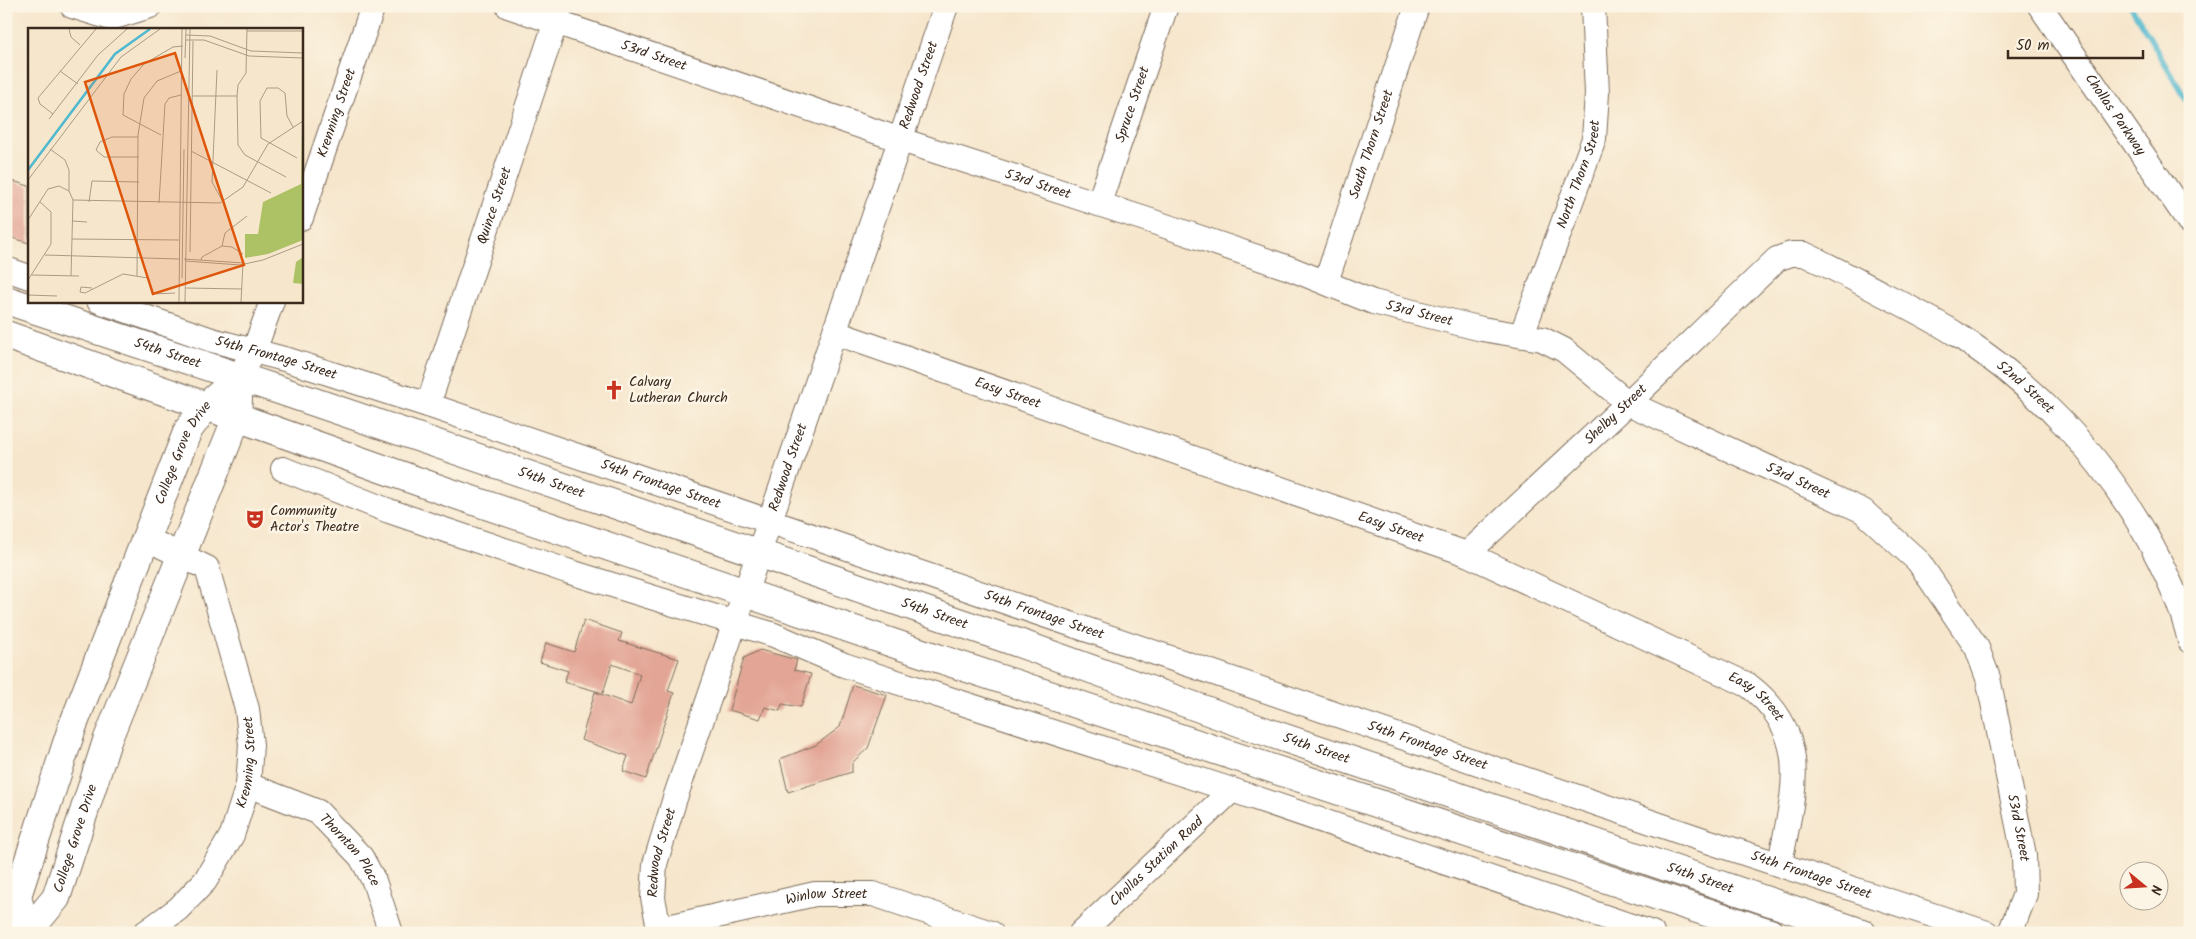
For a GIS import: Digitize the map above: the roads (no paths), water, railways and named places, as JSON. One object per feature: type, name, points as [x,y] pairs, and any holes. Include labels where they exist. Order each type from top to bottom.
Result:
[{"type":"main road","name":"54th Street","points":[[6,300],[1013,640],[1258,729],[1862,933]]},
{"type":"main road","points":[[6,335],[446,491],[922,653],[1770,933]]},
{"type":"main road","name":"College Grove Drive","points":[[25,933],[17,896],[72,728],[188,430],[206,406],[239,378]]},
{"type":"main road","name":"College Grove Drive","points":[[25,933],[56,898],[107,741],[237,417],[239,378]]},
{"type":"street","points":[[72,6],[111,18],[150,6]]},
{"type":"street","name":"Krenning Street","points":[[302,215],[373,6]]},
{"type":"street","name":"53rd Street","points":[[508,6],[558,14],[902,140],[1099,203],[1326,282],[1374,302],[1482,329],[1522,334],[1542,339],[1564,350],[1628,403],[1863,511],[1918,561],[1976,648],[1988,678],[2024,855],[2025,894],[2010,933]]},
{"type":"street","name":"Redwood Street","points":[[660,931],[653,898],[655,864],[701,720],[747,593],[946,6]]},
{"type":"street","name":"Spruce Street","points":[[1099,203],[1166,6]]},
{"type":"street","name":"South Thorn Street","points":[[1326,282],[1417,6]]},
{"type":"street","name":"North Thorn Street","points":[[1522,334],[1594,139],[1597,93],[1593,6]]},
{"type":"street","name":"Chollas Parkway","points":[[2040,6],[2190,224]]},
{"type":"street","name":"Quince Street","points":[[428,405],[558,14]]},
{"type":"street","name":"52nd Street","points":[[1763,273],[1777,259],[1791,254],[1804,254],[1932,319],[1959,336],[2012,375],[2054,414],[2086,448],[2132,512],[2169,580],[2184,617],[2190,641]]},
{"type":"street","points":[[6,269],[28,277]]},
{"type":"street","name":"Shelby Street","points":[[1467,554],[1763,273]]},
{"type":"street","name":"54th Frontage Street","points":[[102,302],[212,340],[254,351],[428,405],[1664,826],[1987,933]]},
{"type":"street","points":[[239,378],[254,351],[272,302]]},
{"type":"street","name":"Easy Street","points":[[836,333],[1467,554],[1735,678],[1760,694],[1779,716],[1792,745],[1795,762],[1793,796],[1780,863]]},
{"type":"street","points":[[283,469],[398,514],[566,571],[774,635],[844,665],[1232,790],[1652,933]]},
{"type":"street","name":"Krenning Street","points":[[145,933],[178,909],[205,881],[232,835],[248,785],[251,745],[247,709],[207,568],[147,539]]},
{"type":"street","name":"Thornton Place","points":[[248,785],[318,812],[362,857],[374,881],[391,933]]},
{"type":"street","name":"Chollas Station Road","points":[[1081,933],[1232,790]]},
{"type":"street","name":"Winlow Street","points":[[660,931],[815,894],[873,894],[992,933]]},
{"type":"street","points":[[6,922],[25,933]]},
{"type":"waterway","points":[[2131,6],[2190,106]]},
{"type":"place","name":"Calvary Lutheran Church","points":[[614,390]]},
{"type":"place","name":"Community Actor's Theatre","points":[[255,519]]}]
